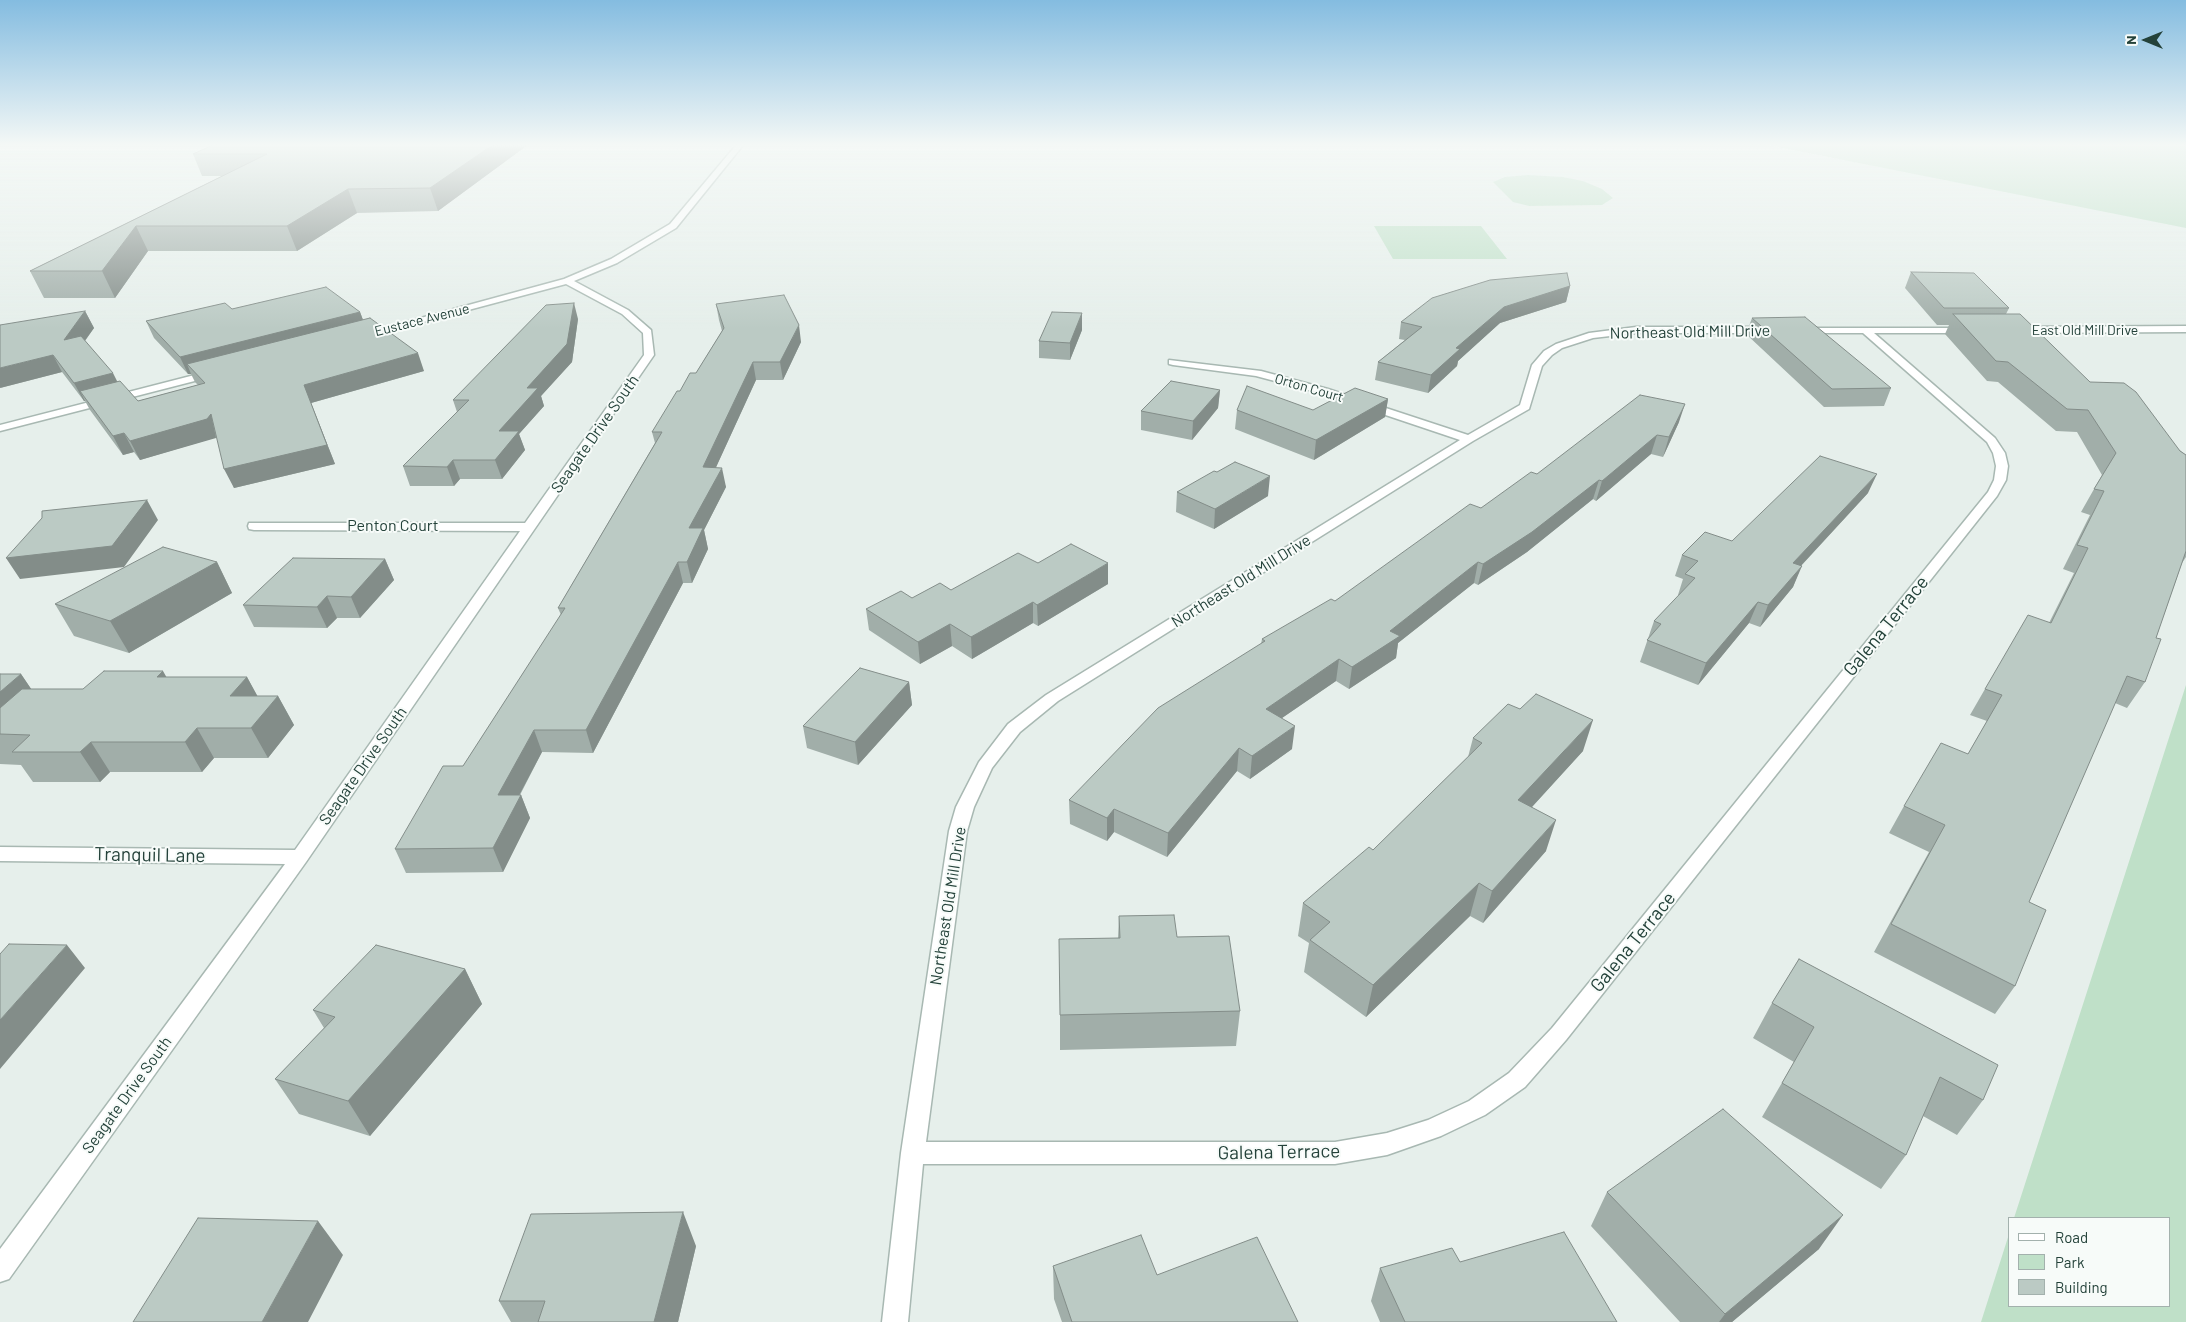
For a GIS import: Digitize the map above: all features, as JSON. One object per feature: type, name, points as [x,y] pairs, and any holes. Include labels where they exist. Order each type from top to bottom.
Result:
[{"type":"street","name":"Eustace Avenue","points":[[357,336],[567,281],[614,261],[656,238],[673,226],[690,206]]},
{"type":"street","name":"Seagate Drive South","points":[[0,1270],[300,857],[649,355],[648,332],[625,312],[567,281]]},
{"type":"street","name":"Northeast Old Mill Drive","points":[[895,1322],[913,1153],[958,831],[965,806],[985,766],[1014,728],[1052,698],[1470,439],[1525,408],[1537,365],[1548,353],[1570,341],[1599,334],[1636,330],[1865,330]]},
{"type":"street","points":[[1865,330],[1982,330]]},
{"type":"street","name":"Galena Terrace","points":[[913,1153],[1334,1153],[1387,1144],[1433,1129],[1478,1108],[1517,1080],[1566,1026],[1994,493],[2000,480],[2002,466],[1999,453],[1991,440],[1865,330]]},
{"type":"street","name":"East Old Mill Drive","points":[[2001,330],[2186,330]]},
{"type":"street","name":"Orton Court","points":[[1172,362],[1257,373],[1324,391],[1470,439]]},
{"type":"street","points":[[0,428],[222,371]]},
{"type":"street","name":"Penton Court","points":[[254,526],[531,527]]},
{"type":"street","name":"Tranquil Lane","points":[[0,854],[300,857]]},
{"type":"green space","points":[[2074,206],[2186,206],[2186,228]]},
{"type":"green space","points":[[1374,226],[1481,226],[1507,259],[1393,259]]},
{"type":"green space","points":[[2186,685],[2186,1322],[1981,1322],[2008,1237],[2008,1307],[2171,1307],[2171,1217],[2014,1217]]},
{"type":"building","points":[[162,206],[320,206],[287,226],[136,226],[102,271],[30,271]]},
{"type":"building","points":[[1911,272],[1974,273],[2009,308],[1944,308]]},
{"type":"building","points":[[1567,273],[1570,286],[1504,307],[1456,348],[1460,349],[1431,375],[1378,362],[1422,327],[1401,322],[1432,298],[1490,280]]},
{"type":"building","points":[[326,287],[360,312],[180,357],[146,321],[225,303],[232,309]]},
{"type":"building","points":[[784,295],[799,325],[780,362],[753,362],[703,467],[722,468],[689,528],[703,528],[687,562],[678,562],[586,730],[534,730],[498,795],[521,795],[493,848],[395,849],[443,766],[463,766],[565,608],[558,608],[662,432],[652,432],[677,391],[680,391],[690,373],[696,373],[724,328],[716,304]]},
{"type":"building","points":[[574,303],[567,344],[527,388],[538,388],[499,431],[519,431],[495,460],[453,460],[447,467],[403,466],[469,400],[453,400],[546,305]]},
{"type":"building","points":[[85,311],[64,340],[81,336],[113,373],[74,383],[53,355],[0,368],[0,325]]},
{"type":"building","points":[[1052,312],[1082,313],[1070,343],[1039,341]]},
{"type":"building","points":[[1953,314],[2020,314],[2090,382],[2124,383],[2136,392],[2180,451],[2186,455],[2186,551],[2156,638],[2161,639],[2145,682],[2127,676],[2029,902],[2046,910],[2015,986],[1891,924],[1945,825],[1904,806],[1941,743],[1968,754],[2002,695],[1985,689],[2028,615],[2051,623],[2088,548],[2077,545],[2104,491],[2094,489],[2116,453],[2088,410],[2067,409],[2008,362],[1996,361]]},
{"type":"building","points":[[1805,317],[1891,388],[1832,389],[1752,318]]},
{"type":"building","points":[[370,318],[418,353],[304,385],[327,445],[224,469],[211,414],[207,419],[130,441],[124,433],[113,436],[80,391],[120,381],[138,401],[205,383],[187,364]]},
{"type":"building","points":[[1171,381],[1220,390],[1193,421],[1141,411]]},
{"type":"building","points":[[1247,386],[1313,410],[1355,388],[1388,399],[1316,440],[1237,410]]},
{"type":"building","points":[[1640,395],[1685,404],[1669,437],[1657,435],[1602,481],[1599,480],[1532,532],[1483,564],[1478,562],[1390,631],[1400,636],[1352,667],[1339,659],[1266,709],[1295,726],[1252,756],[1239,748],[1168,833],[1114,809],[1107,818],[1069,800],[1158,708],[1265,641],[1262,639],[1331,599],[1335,601],[1470,504],[1481,508],[1531,472],[1537,474]]},
{"type":"building","points":[[1820,456],[1877,474],[1793,563],[1802,566],[1768,605],[1758,602],[1706,663],[1647,640],[1661,624],[1654,621],[1695,578],[1685,574],[1698,561],[1682,555],[1705,532],[1732,541]]},
{"type":"building","points":[[1235,462],[1270,476],[1215,509],[1177,492],[1214,471],[1217,472]]},
{"type":"building","points":[[147,500],[112,546],[6,558],[42,518],[42,511]]},
{"type":"building","points":[[1071,544],[1108,563],[1037,605],[1033,602],[971,637],[950,624],[918,642],[866,609],[901,591],[912,598],[940,583],[951,590],[1018,553],[1038,563]]},
{"type":"building","points":[[163,547],[217,562],[110,621],[55,604]]},
{"type":"building","points":[[293,558],[385,559],[351,597],[327,596],[317,607],[243,605]]},
{"type":"building","points":[[860,668],[909,682],[855,742],[803,726]]},
{"type":"building","points":[[104,671],[163,671],[157,677],[247,677],[230,696],[278,696],[251,728],[197,728],[185,742],[91,742],[80,752],[12,752],[30,735],[0,734],[0,708],[22,689],[83,689]]},
{"type":"building","points":[[0,674],[21,674],[0,692]]},
{"type":"building","points":[[1536,694],[1593,720],[1518,800],[1556,820],[1492,891],[1479,883],[1373,985],[1310,940],[1330,922],[1303,903],[1369,847],[1373,850],[1482,743],[1473,738],[1508,704],[1520,709]]},
{"type":"building","points":[[1174,915],[1177,937],[1229,936],[1240,1011],[1060,1015],[1059,939],[1120,938],[1119,916]]},
{"type":"building","points":[[9,944],[67,945],[0,1020],[0,954]]},
{"type":"building","points":[[376,945],[465,969],[348,1101],[275,1079],[335,1017],[313,1010]]},
{"type":"building","points":[[1799,959],[1998,1065],[1983,1100],[1940,1077],[1906,1155],[1782,1083],[1814,1027],[1772,1003]]},
{"type":"building","points":[[1723,1109],[1843,1215],[1725,1314],[1607,1192]]},
{"type":"building","points":[[683,1212],[654,1322],[538,1322],[545,1301],[499,1301],[531,1214]]},
{"type":"building","points":[[198,1218],[318,1221],[262,1322],[133,1322]]},
{"type":"building","points":[[1564,1232],[1617,1322],[1405,1322],[1380,1268],[1452,1248],[1460,1262]]},
{"type":"building","points":[[1141,1235],[1157,1275],[1257,1237],[1298,1322],[1072,1322],[1053,1266]]}]
